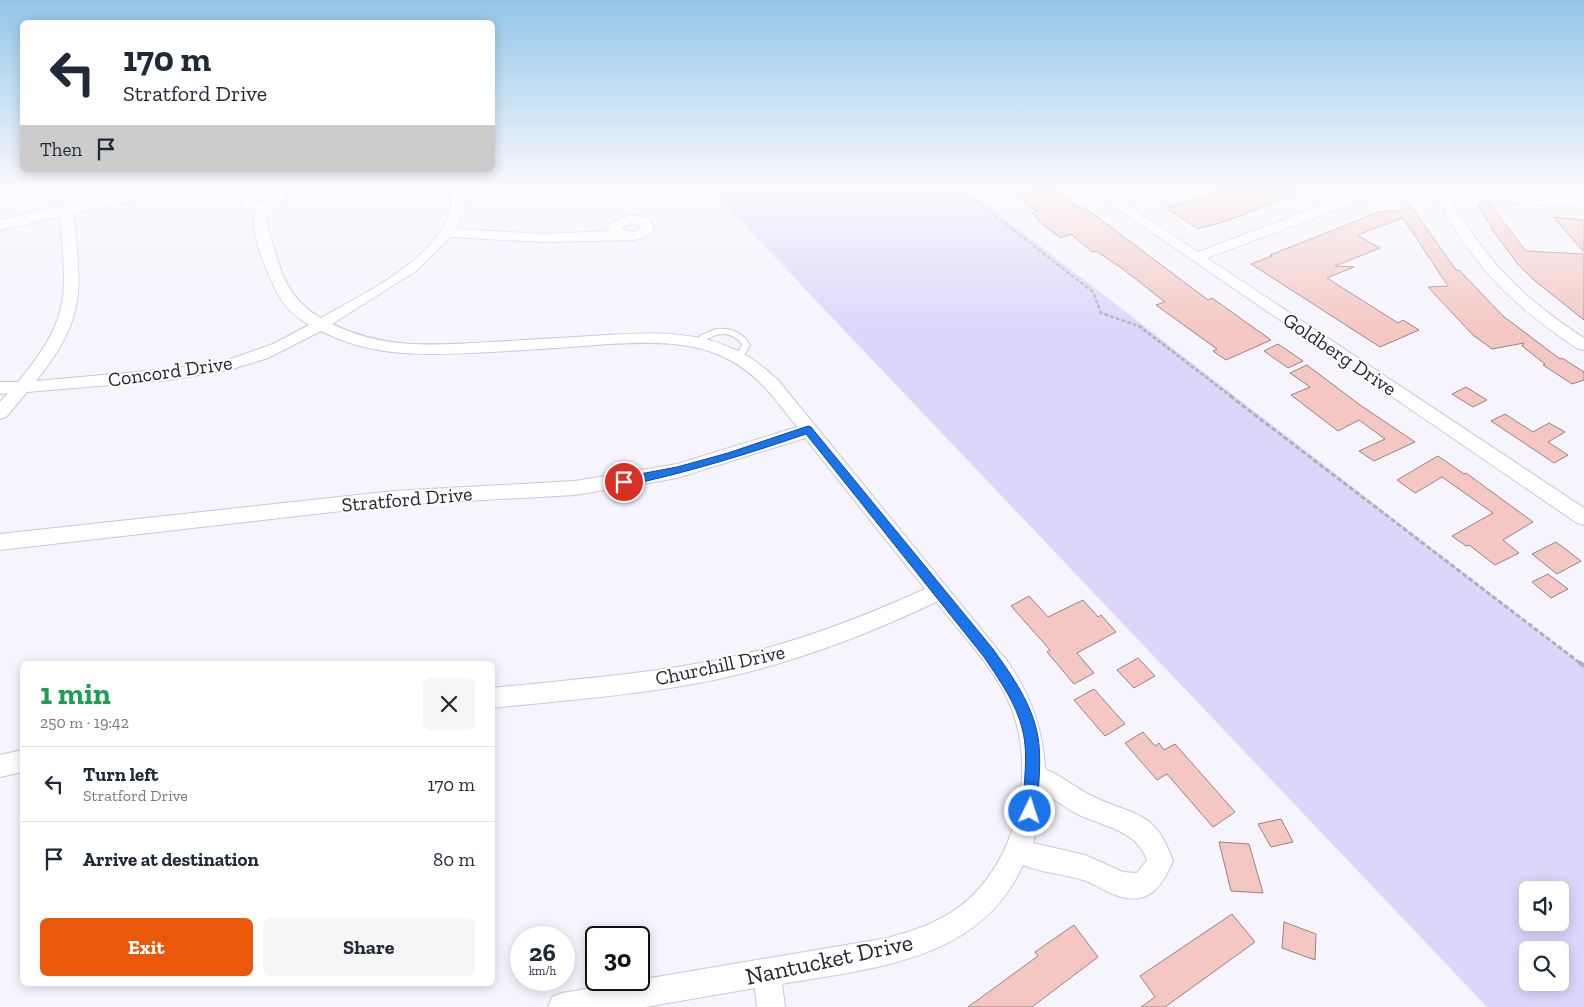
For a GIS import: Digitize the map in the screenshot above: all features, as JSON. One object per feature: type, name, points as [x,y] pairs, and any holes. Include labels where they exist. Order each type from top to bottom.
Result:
[{"type":"street","points":[[0,413],[48,351],[67,315],[72,294],[69,237]]},
{"type":"street","points":[[264,237],[284,295],[298,310],[321,325]]},
{"type":"street","name":"Concord Drive","points":[[0,388],[206,370],[255,357],[321,325],[409,270],[429,253],[443,237]]},
{"type":"street","points":[[524,237],[564,237]]},
{"type":"street","name":"Goldberg Drive","points":[[1167,237],[1584,518]]},
{"type":"street","points":[[1197,257],[1251,237]]},
{"type":"street","points":[[1467,237],[1485,264],[1501,281],[1536,312],[1584,345]]},
{"type":"street","name":"Nantucket Drive","points":[[321,325],[352,341],[401,351],[435,351],[662,338],[699,342],[738,357],[750,364],[772,384],[989,653],[1012,686],[1026,718],[1032,745],[1033,776],[1030,811],[1019,850],[1003,878],[976,909],[944,932],[907,946],[875,954],[562,1007]]},
{"type":"street","name":"Stratford Drive","points":[[0,542],[394,498],[594,486],[677,471],[766,445],[808,430]]},
{"type":"street","name":"Churchill Drive","points":[[495,698],[628,684],[718,670],[759,660],[841,634],[938,592]]},
{"type":"street","points":[[0,766],[20,761]]},
{"type":"street","points":[[1019,850],[1032,857],[1093,871],[1116,883],[1137,887],[1151,879],[1160,861],[1156,845],[1138,827],[1087,806],[1047,781],[1033,776]]},
{"type":"street","points":[[767,973],[771,1007]]},
{"type":"path","points":[[1022,237],[1093,292],[1101,313],[1139,326],[1584,666]]},
{"type":"shaded area","points":[[756,237],[1029,237],[1584,666],[1584,1007],[1487,1007]]},
{"type":"building","points":[[1074,237],[1124,237],[1208,300],[1212,298],[1271,340],[1226,360],[1213,351],[1217,349],[1156,305],[1165,302],[1123,269],[1096,251],[1092,252]]},
{"type":"building","points":[[1316,237],[1361,237],[1380,248],[1335,266],[1354,267],[1327,278],[1398,323],[1403,320],[1419,330],[1380,347],[1251,264],[1272,256],[1270,255]]},
{"type":"building","points":[[1416,237],[1433,237],[1456,270],[1459,270],[1503,316],[1560,359],[1562,358],[1584,372],[1584,380],[1572,384],[1543,365],[1545,364],[1522,346],[1524,343],[1492,349],[1473,335],[1428,287],[1448,286]]},
{"type":"building","points":[[1498,237],[1515,237],[1526,251],[1584,254],[1584,320],[1534,280],[1517,263]]},
{"type":"building","points":[[1571,237],[1584,237],[1584,252]]},
{"type":"building","points":[[1278,344],[1303,361],[1288,368],[1264,351]]},
{"type":"building","points":[[1307,365],[1360,405],[1415,442],[1374,461],[1359,451],[1385,439],[1359,420],[1338,431],[1291,395],[1310,387],[1290,373]]},
{"type":"building","points":[[1466,387],[1487,400],[1473,407],[1452,394]]},
{"type":"building","points":[[1505,414],[1533,432],[1549,423],[1565,432],[1548,442],[1568,455],[1554,463],[1491,421]]},
{"type":"building","points":[[1438,456],[1464,474],[1466,473],[1533,522],[1503,540],[1519,553],[1495,565],[1469,545],[1466,546],[1452,536],[1493,513],[1442,477],[1415,493],[1397,480]]},
{"type":"building","points":[[1556,542],[1581,561],[1557,574],[1532,554]]},
{"type":"building","points":[[1548,574],[1568,589],[1551,598],[1532,582]]},
{"type":"building","points":[[1029,596],[1048,617],[1083,600],[1098,617],[1101,615],[1116,632],[1077,653],[1094,673],[1074,684],[1047,652],[1050,650],[1011,606]]},
{"type":"building","points":[[1138,658],[1155,676],[1134,688],[1117,670]]},
{"type":"building","points":[[1094,689],[1125,724],[1105,736],[1074,700]]},
{"type":"building","points":[[1143,732],[1155,746],[1159,743],[1164,750],[1175,744],[1235,812],[1213,827],[1167,774],[1157,780],[1125,743]]},
{"type":"building","points":[[1281,819],[1293,842],[1271,847],[1258,824]]},
{"type":"building","points":[[1219,842],[1249,844],[1263,893],[1231,891]]},
{"type":"building","points":[[1232,914],[1255,942],[1165,1007],[1141,1007],[1155,997],[1140,976]]},
{"type":"building","points":[[1284,922],[1316,934],[1315,960],[1282,948]]},
{"type":"building","points":[[1074,925],[1098,957],[1032,1007],[968,1007],[1038,956],[1035,952]]},
{"type":"route","points":[[624,482],[677,471],[731,456],[808,430],[989,653],[1012,686],[1026,718],[1032,745],[1033,776],[1030,811]]}]
